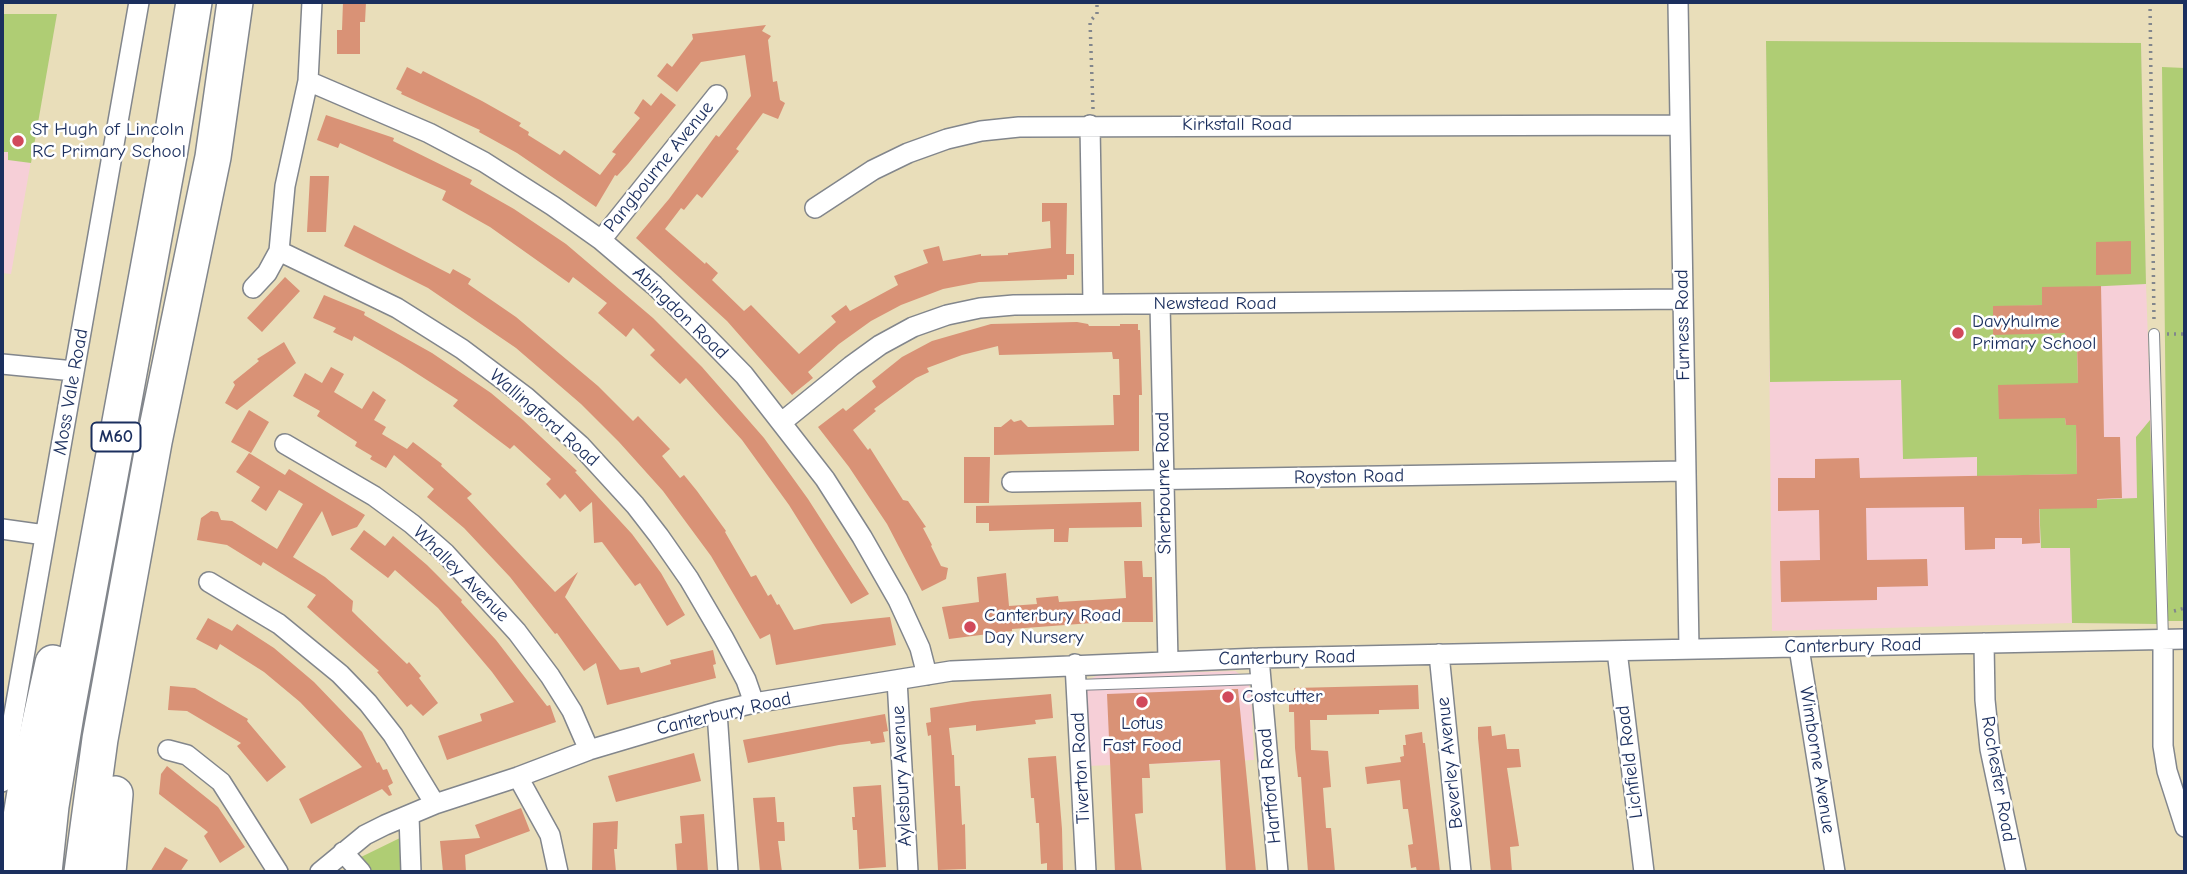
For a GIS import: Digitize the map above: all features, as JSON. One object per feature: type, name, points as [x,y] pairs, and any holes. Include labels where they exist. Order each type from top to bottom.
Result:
[{"type":"highway","name":"M60","points":[[44,872],[51,806],[66,715],[170,150],[194,2]]},
{"type":"highway","name":"M60","points":[[82,872],[100,739],[154,442],[213,157],[235,3]]},
{"type":"highway","name":"M60","points":[[12,872],[45,692],[135,330]]},
{"type":"highway","name":"M60","points":[[108,872],[154,442]]},
{"type":"street","name":"Moss Vale Road","points":[[2,782],[139,2]]},
{"type":"street","points":[[253,288],[267,273],[279,251],[285,186],[308,81],[312,2]]},
{"type":"street","name":"Furness Road","points":[[1678,2],[1689,649]]},
{"type":"street","name":"Abingdon Road","points":[[308,81],[429,133],[473,156],[601,240],[654,285],[744,375],[825,479],[898,600],[920,648],[927,675]]},
{"type":"street","name":"Pangbourne Avenue","points":[[601,240],[717,95]]},
{"type":"street","points":[[1090,125],[1093,304]]},
{"type":"street","name":"Kirkstall Road","points":[[815,208],[873,170],[908,153],[947,139],[981,131],[1019,127],[1679,125]]},
{"type":"street","name":"Wallingford Road","points":[[279,251],[397,308],[462,349],[526,397],[580,445],[635,505],[681,568],[723,637],[746,680],[754,703]]},
{"type":"street","name":"Newstead Road","points":[[782,422],[880,345],[913,327],[947,315],[980,308],[1014,304],[1683,299]]},
{"type":"street","name":"Sherbourne Road","points":[[1160,304],[1168,661]]},
{"type":"street","points":[[2,364],[74,372]]},
{"type":"street","name":"Whalley Avenue","points":[[285,444],[374,496],[445,553],[483,592],[542,665],[572,711],[589,750]]},
{"type":"street","name":"Royston Road","points":[[1012,482],[1686,471]]},
{"type":"street","points":[[2,529],[45,535]]},
{"type":"street","points":[[209,582],[279,624],[340,674],[393,735],[435,804]]},
{"type":"street","name":"Canterbury Road","points":[[320,872],[365,835],[435,804],[589,750],[754,703],[974,668],[1259,658],[2185,639]]},
{"type":"street","points":[[2163,640],[2163,746],[2167,771],[2185,827]]},
{"type":"street","name":"Rochester Road","points":[[1984,643],[1985,700],[1990,749],[2016,872]]},
{"type":"street","name":"Wimborne Avenue","points":[[1799,648],[1835,872]]},
{"type":"street","name":"Lichfield Road","points":[[1617,651],[1644,872]]},
{"type":"street","name":"Beverley Avenue","points":[[1439,654],[1461,872]]},
{"type":"street","name":"Hartford Road","points":[[1259,658],[1278,872]]},
{"type":"street","name":"Tiverton Road","points":[[1075,664],[1086,872]]},
{"type":"street","name":"Aylesbury Avenue","points":[[897,680],[908,872]]},
{"type":"street","points":[[717,712],[728,872]]},
{"type":"street","points":[[168,750],[187,755],[220,782],[278,872]]},
{"type":"street","points":[[518,777],[550,835],[558,872]]},
{"type":"street","points":[[409,816],[411,872]]},
{"type":"street","points":[[343,852],[361,872]]},
{"type":"lane","points":[[2154,334],[2163,640]]},
{"type":"lane","points":[[1076,685],[1261,679]]},
{"type":"path","points":[[1090,125],[1093,114],[1090,21],[1097,14],[1097,2]]},
{"type":"path","points":[[2150,2],[2154,334],[2185,334]]},
{"type":"shaded area","name":"St Hugh of Lincoln RC Primary School","points":[[2,14],[57,14],[11,274],[2,273]]},
{"type":"shaded area","name":"Davyhulme Primary School","points":[[1766,41],[2141,43],[2158,624],[2072,623],[1772,631]]},
{"type":"shaded area","points":[[1235,671],[1246,678],[1251,691],[1254,760],[1086,766],[1083,696],[1087,682],[1092,678],[1099,675]]},
{"type":"green space","name":"St Hugh of Lincoln RC Primary School","points":[[2,14],[57,14],[31,163],[8,160],[8,152],[2,152]]},
{"type":"green space","name":"Davyhulme Primary School","points":[[1766,41],[2141,43],[2146,284],[2085,287],[2042,305],[1993,307],[1994,334],[2065,333],[2065,344],[2077,344],[2078,383],[2065,418],[2066,425],[2076,425],[2077,474],[1977,476],[1977,457],[1903,459],[1901,380],[1770,382]]},
{"type":"green space","points":[[2162,67],[2185,68],[2185,621],[2168,621]]},
{"type":"green space","points":[[2150,420],[2158,624],[2072,623],[2070,548],[2041,548],[2039,502],[2137,498],[2136,437]]},
{"type":"green space","points":[[402,837],[405,872],[369,872],[359,858]]},
{"type":"building","points":[[343,2],[366,2],[365,22],[360,22],[360,54],[337,54],[337,30],[342,30]]},
{"type":"building","points":[[766,25],[762,31],[771,36],[768,40],[773,82],[777,81],[780,100],[785,103],[778,119],[763,113],[736,149],[739,151],[702,198],[697,194],[684,210],[681,208],[665,229],[718,273],[712,280],[744,311],[751,305],[799,354],[836,322],[831,316],[846,305],[850,311],[898,285],[894,276],[928,263],[923,250],[939,246],[943,261],[981,254],[1008,255],[1051,248],[1050,221],[1042,222],[1042,203],[1067,203],[1066,254],[1074,254],[1074,275],[1067,275],[1067,279],[979,282],[943,289],[901,305],[871,321],[839,344],[808,372],[813,378],[792,395],[727,321],[636,238],[669,199],[716,135],[719,137],[751,96],[745,55],[701,62],[677,92],[657,76],[667,63],[672,67],[693,39],[692,34]]},
{"type":"building","points":[[407,67],[421,74],[423,71],[482,101],[521,123],[519,126],[529,132],[528,135],[560,155],[564,150],[600,175],[616,154],[612,152],[640,118],[634,113],[643,99],[651,106],[661,93],[676,105],[628,164],[615,175],[596,207],[517,153],[479,132],[480,130],[401,94],[402,92],[396,89]]},
{"type":"building","points":[[326,115],[394,138],[393,141],[472,180],[470,184],[514,209],[566,244],[653,318],[702,367],[764,438],[808,499],[869,594],[851,604],[789,505],[742,440],[686,378],[680,384],[650,355],[655,350],[633,328],[626,337],[598,313],[607,303],[573,277],[569,283],[490,227],[442,200],[446,191],[340,143],[338,148],[317,140]]},
{"type":"building","points":[[310,176],[329,176],[326,232],[307,232]]},
{"type":"building","points":[[354,225],[450,274],[453,269],[471,279],[468,284],[516,317],[598,386],[633,421],[638,416],[670,449],[662,456],[680,478],[684,475],[697,491],[726,531],[751,577],[756,575],[768,596],[771,594],[777,605],[779,604],[794,630],[890,617],[896,645],[776,665],[770,634],[760,639],[711,556],[663,491],[619,442],[581,404],[516,348],[428,288],[344,246]]},
{"type":"building","points":[[2131,241],[2131,274],[2096,275],[2096,242]]},
{"type":"building","points":[[285,277],[300,291],[262,332],[247,318]]},
{"type":"building","points":[[2101,286],[2104,437],[2120,437],[2122,498],[2097,499],[2097,508],[2039,509],[2040,543],[2022,544],[2022,538],[1995,538],[1995,549],[1965,550],[1964,507],[1866,508],[1867,560],[1927,559],[1928,586],[1877,587],[1877,600],[1781,602],[1780,561],[1820,560],[1819,510],[1778,511],[1778,478],[1815,478],[1815,459],[1859,458],[1860,478],[2077,474],[2076,425],[2066,425],[2065,418],[1999,419],[1998,385],[2078,383],[2077,344],[2065,345],[2065,333],[1993,335],[1993,306],[2042,305],[2042,287]]},
{"type":"building","points":[[324,295],[365,312],[364,315],[432,353],[491,393],[523,420],[577,471],[575,472],[632,534],[661,573],[685,615],[667,626],[640,583],[635,586],[602,542],[594,543],[592,502],[580,512],[565,494],[560,499],[546,484],[551,479],[514,445],[510,449],[453,406],[458,400],[354,336],[352,341],[333,332],[336,328],[313,318]]},
{"type":"building","points":[[1077,322],[1089,326],[1138,324],[1142,395],[1139,395],[1139,451],[994,455],[994,427],[1001,427],[1011,419],[1014,422],[1021,420],[1028,427],[1114,425],[1113,395],[1120,395],[1119,359],[1113,359],[1112,352],[999,355],[998,346],[962,355],[927,368],[929,372],[916,378],[874,409],[876,411],[853,430],[868,450],[870,448],[903,500],[908,501],[926,527],[923,528],[941,566],[948,568],[946,579],[922,591],[887,524],[818,427],[843,408],[846,411],[876,387],[872,381],[902,357],[932,341],[991,324]]},
{"type":"building","points":[[284,342],[296,363],[237,410],[225,403],[235,385],[233,382],[259,361],[257,359]]},
{"type":"building","points":[[331,367],[344,374],[334,392],[362,409],[373,391],[386,400],[374,420],[386,427],[382,434],[407,449],[413,442],[442,464],[441,466],[472,494],[467,498],[555,592],[578,572],[565,597],[620,670],[639,667],[641,673],[671,664],[670,660],[713,650],[716,678],[607,705],[596,663],[584,671],[557,633],[555,634],[510,577],[464,528],[427,497],[434,489],[394,455],[386,468],[370,459],[372,456],[355,446],[357,442],[317,416],[320,411],[293,396],[305,373],[322,383]]},
{"type":"building","points":[[249,410],[269,422],[251,453],[231,442]]},
{"type":"building","points":[[249,453],[285,475],[289,469],[365,515],[357,527],[332,536],[322,511],[293,557],[325,577],[353,601],[352,611],[421,676],[419,678],[438,703],[423,716],[411,704],[407,707],[377,672],[379,671],[307,607],[316,595],[263,562],[261,566],[227,545],[197,540],[201,518],[211,511],[218,512],[221,520],[232,521],[277,549],[303,504],[279,490],[266,511],[251,501],[260,487],[236,472]]},
{"type":"building","points":[[964,457],[990,457],[989,503],[964,503]]},
{"type":"building","points":[[1141,502],[1142,527],[1069,528],[1068,542],[1054,542],[1054,529],[989,531],[989,523],[976,523],[976,506]]},
{"type":"building","points":[[364,530],[385,546],[393,536],[462,600],[547,706],[550,705],[556,722],[447,760],[438,736],[482,721],[480,714],[514,702],[438,608],[395,570],[388,578],[350,549]]},
{"type":"building","points":[[1124,561],[1142,561],[1143,577],[1152,577],[1153,622],[1105,622],[1012,629],[949,639],[942,607],[979,602],[977,577],[1006,573],[1009,606],[1037,604],[1036,598],[1058,596],[1059,602],[1126,598]]},
{"type":"building","points":[[208,618],[232,631],[237,624],[274,648],[314,682],[362,732],[377,763],[379,762],[383,770],[387,769],[393,783],[388,786],[392,795],[389,796],[382,789],[311,824],[299,799],[362,767],[300,702],[264,672],[220,644],[217,650],[196,639]]},
{"type":"building","points":[[1418,685],[1419,709],[1379,710],[1379,714],[1327,715],[1327,720],[1310,720],[1311,750],[1328,751],[1331,787],[1323,788],[1326,828],[1331,828],[1335,872],[1308,872],[1301,777],[1298,777],[1295,748],[1294,712],[1289,712],[1289,697],[1294,697],[1294,688]]},
{"type":"building","points":[[170,686],[195,688],[248,719],[286,767],[267,782],[237,746],[241,743],[187,711],[168,710]]},
{"type":"building","points":[[1238,689],[1256,872],[1226,872],[1220,760],[1149,764],[1150,778],[1142,778],[1143,813],[1135,814],[1142,872],[1115,872],[1107,694]]},
{"type":"building","points":[[1051,694],[1053,718],[1035,720],[1036,724],[976,731],[976,725],[949,728],[954,755],[955,786],[960,786],[962,825],[965,824],[966,869],[938,870],[931,735],[928,736],[926,723],[931,722],[930,708]]},
{"type":"building","points":[[885,714],[888,731],[883,732],[885,742],[839,745],[748,763],[743,740]]},
{"type":"building","points":[[1491,726],[1492,736],[1505,734],[1507,749],[1519,749],[1521,767],[1507,768],[1519,846],[1510,847],[1512,872],[1491,872],[1478,727]]},
{"type":"building","points":[[1422,732],[1440,872],[1417,872],[1416,867],[1411,868],[1408,845],[1413,844],[1408,809],[1403,809],[1400,780],[1367,784],[1365,767],[1401,762],[1400,757],[1404,756],[1403,745],[1406,745],[1405,735]]},
{"type":"building","points":[[694,753],[701,781],[616,802],[608,776]]},
{"type":"building","points":[[1056,756],[1063,872],[1047,872],[1047,863],[1041,864],[1039,823],[1036,823],[1034,798],[1031,798],[1028,758]]},
{"type":"building","points":[[167,766],[218,807],[245,847],[220,863],[204,836],[208,832],[159,794],[161,774]]},
{"type":"building","points":[[881,785],[886,867],[859,869],[857,830],[853,830],[852,817],[855,817],[853,787]]},
{"type":"building","points":[[775,797],[777,822],[784,822],[785,841],[778,841],[782,872],[760,872],[753,798]]},
{"type":"building","points":[[521,808],[530,831],[465,855],[466,872],[443,872],[440,841],[480,838],[475,825]]},
{"type":"building","points":[[704,814],[708,872],[677,872],[675,844],[682,843],[680,816]]},
{"type":"building","points":[[618,821],[617,849],[614,849],[616,872],[592,872],[593,823]]},
{"type":"building","points":[[165,847],[188,860],[180,872],[150,872]]},
{"type":"place","name":"St Hugh of Lincoln RC Primary School","points":[[18,141]]},
{"type":"place","name":"Davyhulme Primary School","points":[[1958,333]]},
{"type":"place","name":"Canterbury Road Day Nursery","points":[[970,627]]},
{"type":"place","name":"Costcutter","points":[[1228,697]]},
{"type":"place","name":"Lotus Fast Food","points":[[1142,702]]}]
